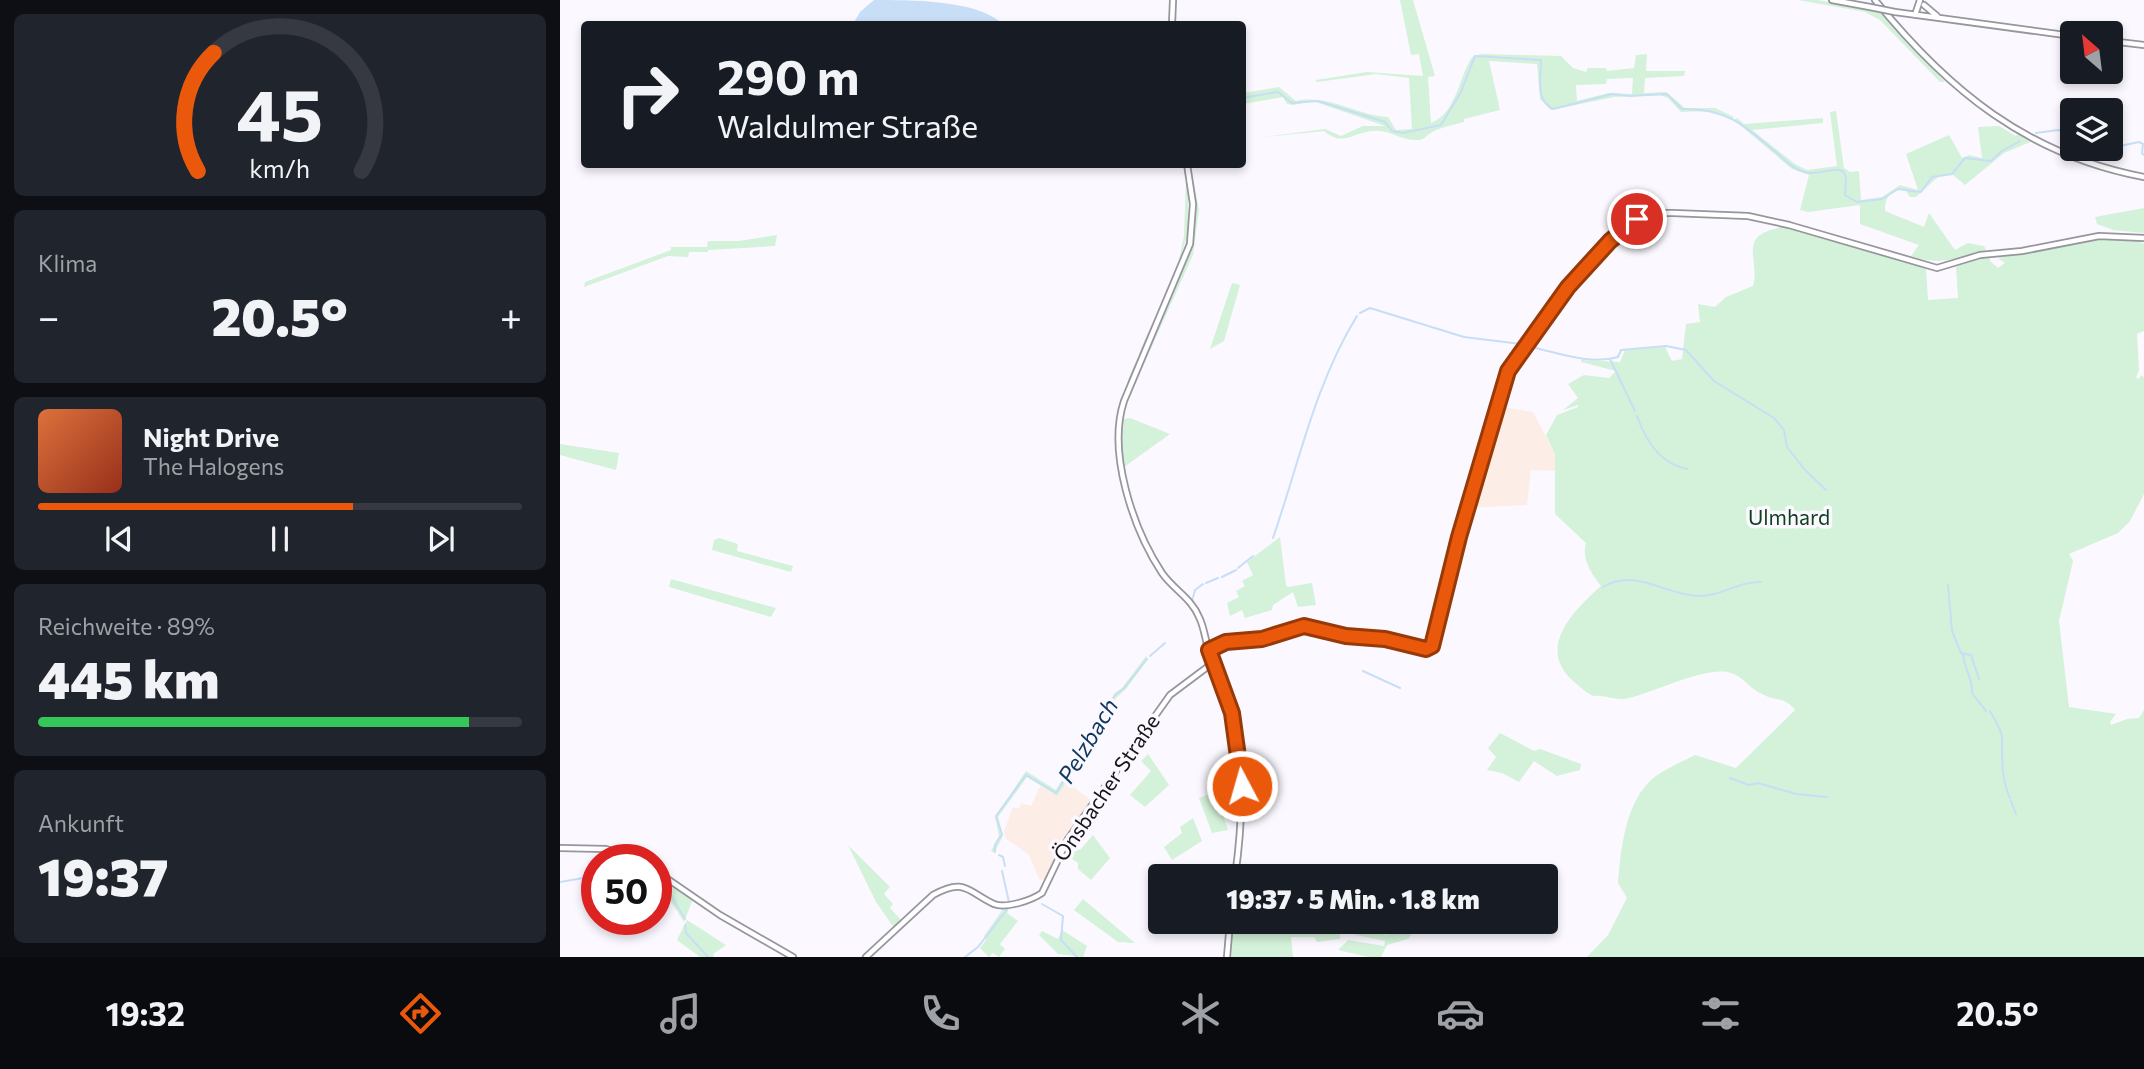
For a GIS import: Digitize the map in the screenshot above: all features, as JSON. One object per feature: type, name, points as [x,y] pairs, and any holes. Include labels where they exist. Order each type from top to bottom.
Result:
[{"type":"street","points":[[1172,21],[1173,0]]},
{"type":"street","points":[[1832,0],[1895,12],[2060,34]]},
{"type":"street","points":[[1875,0],[1914,47],[1940,73],[2011,126],[2083,161],[2144,177]]},
{"type":"street","points":[[1918,15],[1923,2]]},
{"type":"street","points":[[1923,2],[1930,12],[1941,18]]},
{"type":"street","points":[[2123,43],[2144,45]]},
{"type":"street","points":[[1188,168],[1194,204],[1190,244],[1121,410],[1118,440],[1123,477],[1151,554],[1167,580],[1196,611],[1232,713],[1243,802],[1236,864]]},
{"type":"street","points":[[1209,650],[1226,642],[1262,639],[1304,626],[1346,636],[1385,639],[1430,648],[1459,537],[1503,384],[1511,366],[1573,281],[1618,233],[1646,216],[1664,213],[1727,214],[1765,219],[1937,268],[1980,255],[2022,251],[2099,236],[2144,238]]},
{"type":"street","name":"Önsbacher Straße","points":[[866,957],[933,895],[942,890],[960,886],[972,889],[992,903],[1003,906],[1042,893],[1068,839],[1170,695],[1214,662]]},
{"type":"street","points":[[560,848],[581,848]]},
{"type":"street","points":[[672,882],[720,915],[793,957]]},
{"type":"street","points":[[1227,957],[1229,934]]},
{"type":"shaded area","points":[[1496,408],[1533,412],[1555,454],[1555,471],[1531,470],[1527,505],[1465,508]]},
{"type":"shaded area","points":[[1067,782],[1092,801],[1048,882],[1039,879],[1029,855],[1005,838],[1004,831],[1013,807],[1019,809],[1021,803],[1031,806],[1040,786],[1057,796]]},
{"type":"green space","points":[[1400,0],[1413,0],[1435,76],[1428,77],[1431,123],[1440,118],[1452,103],[1472,57],[1481,54],[1561,56],[1573,68],[1586,72],[1588,68],[1606,68],[1607,71],[1634,68],[1636,55],[1647,54],[1646,71],[1685,71],[1684,76],[1645,78],[1644,93],[1666,92],[1685,108],[1715,108],[1734,117],[1732,119],[1708,111],[1681,112],[1668,98],[1660,95],[1614,97],[1551,110],[1540,99],[1537,64],[1489,61],[1500,110],[1464,119],[1464,122],[1436,130],[1420,140],[1380,131],[1345,138],[1332,136],[1324,131],[1264,137],[1325,129],[1341,136],[1363,126],[1385,126],[1313,101],[1293,105],[1287,104],[1283,97],[1246,103],[1246,92],[1279,87],[1296,101],[1320,100],[1331,102],[1364,113],[1388,117],[1396,130],[1412,129],[1409,78],[1376,74],[1316,80],[1367,72],[1423,76],[1419,54],[1411,55]],"holes":[[[1633,78],[1632,94],[1609,93],[1577,101],[1576,85],[1606,84],[1607,79]]]},
{"type":"green space","points":[[1798,0],[1818,0],[1883,13],[1945,82],[1940,82],[1880,20],[1865,12]]},
{"type":"green space","points":[[1836,111],[1844,168],[1850,172],[1859,171],[1861,200],[1882,197],[1900,185],[1918,190],[1906,154],[1949,135],[1962,158],[1969,155],[1982,158],[1978,127],[1999,126],[2016,136],[2019,133],[2033,141],[2004,153],[1965,185],[1953,175],[1939,176],[1916,197],[1910,197],[1905,190],[1900,190],[1887,198],[1885,211],[1924,227],[1929,213],[1955,250],[1968,243],[1984,246],[1986,250],[1949,260],[1922,259],[1911,256],[1919,245],[1860,224],[1860,205],[1808,212],[1800,210],[1809,175],[1792,169],[1734,120],[1737,118],[1744,124],[1823,118],[1823,123],[1752,130],[1795,164],[1807,170],[1837,166],[1830,112]]},
{"type":"green space","points":[[1192,173],[1199,210],[1193,255],[1131,393],[1189,252],[1195,220]]},
{"type":"green space","points":[[1186,177],[1192,202],[1187,248],[1126,391],[1132,371],[1176,271],[1183,251],[1187,238],[1178,265],[1184,236]],"holes":[[[1188,187],[1190,209],[1188,231]]]},
{"type":"green space","points":[[2144,208],[2144,233],[2113,230],[2097,224],[2095,217]]},
{"type":"green space","name":"Ulmhard","points":[[1788,226],[1926,268],[1928,300],[1958,298],[1956,267],[1969,260],[1989,255],[1990,261],[1998,268],[2005,263],[1999,259],[2000,255],[2053,246],[2117,238],[2144,244],[2144,331],[2137,334],[2139,370],[2136,377],[2138,379],[2142,375],[2144,378],[2144,494],[2130,521],[2118,533],[2069,554],[2073,561],[2059,621],[2069,707],[2116,714],[2110,722],[2111,725],[2139,718],[2144,710],[2144,957],[1587,957],[1608,935],[1627,898],[1618,883],[1623,840],[1631,811],[1646,786],[1660,773],[1695,755],[1736,768],[1795,710],[1784,701],[1758,692],[1731,673],[1694,676],[1625,699],[1593,696],[1572,680],[1562,668],[1558,642],[1570,618],[1601,586],[1586,560],[1586,543],[1555,514],[1555,454],[1546,435],[1557,415],[1578,407],[1563,410],[1578,398],[1568,384],[1584,375],[1609,378],[1616,371],[1581,360],[1620,362],[1625,350],[1665,347],[1672,361],[1682,359],[1686,324],[1700,322],[1698,304],[1715,307],[1726,297],[1753,286],[1755,241],[1760,235],[1771,230]]},
{"type":"green space","points":[[777,235],[775,246],[689,252],[688,257],[668,256],[584,287],[585,282],[671,250],[671,247],[707,247],[708,241],[739,241]]},
{"type":"green space","points":[[1232,283],[1240,285],[1224,341],[1210,349]]},
{"type":"green space","points":[[1130,418],[1170,434],[1124,467],[1120,443],[1121,419]]},
{"type":"green space","points":[[560,444],[619,453],[616,470],[560,455]]},
{"type":"green space","points":[[1280,537],[1286,585],[1288,587],[1312,583],[1316,605],[1298,607],[1293,592],[1273,605],[1272,610],[1245,618],[1242,610],[1230,616],[1227,603],[1239,597],[1236,591],[1245,586],[1242,581],[1253,575],[1247,562]]},
{"type":"green space","points":[[719,538],[738,544],[737,551],[793,566],[791,572],[712,550],[714,540]]},
{"type":"green space","points":[[671,579],[776,608],[771,617],[669,587]]},
{"type":"green space","points":[[1146,656],[1148,659],[1116,698],[1081,761],[1057,796],[1027,777],[998,817],[1003,836],[994,853],[991,851],[999,836],[995,817],[1026,771],[1056,790],[1115,693],[1122,688]]},
{"type":"green space","points":[[1500,733],[1534,751],[1540,749],[1581,764],[1580,770],[1557,776],[1534,761],[1519,782],[1502,773],[1487,770],[1496,757],[1488,748]]},
{"type":"green space","points":[[1148,754],[1169,785],[1145,807],[1130,795],[1151,771],[1141,761]]},
{"type":"green space","points":[[1210,794],[1220,816],[1223,815],[1228,830],[1212,833],[1199,798]]},
{"type":"green space","points":[[1193,818],[1202,841],[1172,860],[1164,847],[1182,833],[1180,827]]},
{"type":"green space","points":[[1093,835],[1110,858],[1091,880],[1078,869],[1078,863],[1062,852],[1068,842],[1080,850]]},
{"type":"green space","points":[[848,845],[890,887],[884,894],[893,904],[890,908],[902,921],[894,928],[876,902]]},
{"type":"green space","points":[[672,884],[693,899],[684,922],[672,904]]},
{"type":"green space","points":[[1083,899],[1135,943],[1118,942],[1074,910]]},
{"type":"green space","points":[[1010,906],[1007,913],[1018,921],[1000,944],[1005,949],[999,957],[993,953],[989,957],[980,948],[986,940],[984,936],[1003,909]]},
{"type":"green space","points":[[687,920],[726,945],[713,954],[714,957],[700,957],[677,940]]},
{"type":"green space","points":[[1062,930],[1087,946],[1083,957],[1058,954],[1039,935],[1042,931],[1058,939]]},
{"type":"green space","points":[[1232,934],[1340,934],[1340,939],[1317,942],[1314,937],[1291,937],[1293,957],[1229,957]]},
{"type":"green space","points":[[1356,935],[1411,935],[1408,939],[1387,945],[1381,957],[1338,950],[1348,940],[1384,946],[1385,941]]},
{"type":"water","points":[[874,0],[923,1],[973,9],[999,21],[855,21],[860,12]]},
{"type":"waterway","points":[[1246,97],[1278,92],[1292,103],[1318,101],[1385,122],[1392,131],[1403,133],[1441,125],[1461,92],[1475,56],[1541,60],[1541,94],[1547,105],[1553,109],[1612,94],[1667,94],[1682,109],[1698,109],[1723,115],[1745,127],[1801,171],[1843,171],[1846,177],[1845,195],[1857,202],[1882,199],[1898,189],[1921,192],[1932,177],[1952,174],[1965,158],[1991,161],[2020,141]]},
{"type":"waterway","points":[[2036,133],[2060,131]]},
{"type":"waterway","points":[[2123,145],[2139,142],[2143,144],[2144,155]]},
{"type":"waterway","name":"Pelzbach","points":[[1360,313],[1370,308],[1464,337],[1521,344]]},
{"type":"waterway","name":"Pelzbach","points":[[1273,538],[1319,396],[1342,342],[1357,316]]},
{"type":"waterway","name":"Pelzbach","points":[[1531,347],[1596,360],[1618,357],[1621,350],[1666,346],[1686,350],[1714,381],[1774,418],[1784,430],[1787,447],[1805,470],[1826,490]]},
{"type":"waterway","name":"Pelzbach","points":[[1610,359],[1635,411]]},
{"type":"waterway","name":"Pelzbach","points":[[1637,416],[1644,433],[1661,456],[1687,469]]},
{"type":"waterway","points":[[1238,568],[1253,556]]},
{"type":"waterway","points":[[1222,577],[1236,570]]},
{"type":"waterway","points":[[1206,583],[1218,578]]},
{"type":"waterway","points":[[1603,587],[1627,580],[1705,596],[1761,582]]},
{"type":"waterway","points":[[1192,601],[1195,590],[1203,584]]},
{"type":"waterway","points":[[1948,585],[1952,631],[1961,653],[1971,655],[1979,679]]},
{"type":"waterway","name":"Pelzbach","points":[[1150,656],[1165,643]]},
{"type":"waterway","points":[[1963,654],[1972,693],[1986,711]]},
{"type":"waterway","name":"Pelzbach","points":[[995,852],[995,845],[1002,834],[996,816],[1026,775],[1056,793],[1115,695],[1147,659]]},
{"type":"waterway","points":[[1363,671],[1400,688]]},
{"type":"waterway","points":[[1990,711],[2002,737],[2002,761],[2010,798]]},
{"type":"waterway","points":[[1730,778],[1749,785],[1758,783],[1796,794],[1827,797]]},
{"type":"waterway","points":[[2011,801],[2016,814]]},
{"type":"waterway","name":"Pelzbach","points":[[999,855],[1003,857],[1005,866]]},
{"type":"waterway","name":"Pelzbach","points":[[1002,871],[1009,902]]},
{"type":"waterway","name":"Pelzbach","points":[[560,882],[581,878]]},
{"type":"waterway","name":"Pelzbach","points":[[672,897],[685,919]]},
{"type":"waterway","points":[[1042,904],[1063,916],[1061,940],[1077,957]]},
{"type":"waterway","name":"Pelzbach","points":[[965,957],[978,947],[1009,907]]},
{"type":"waterway","name":"Pelzbach","points":[[685,925],[686,933],[708,957]]},
{"type":"route","points":[[1242,786],[1232,713],[1209,650],[1226,642],[1262,639],[1297,626],[1346,636],[1385,639],[1426,649],[1432,646],[1459,537],[1508,371],[1568,287],[1610,241],[1637,219]]}]
